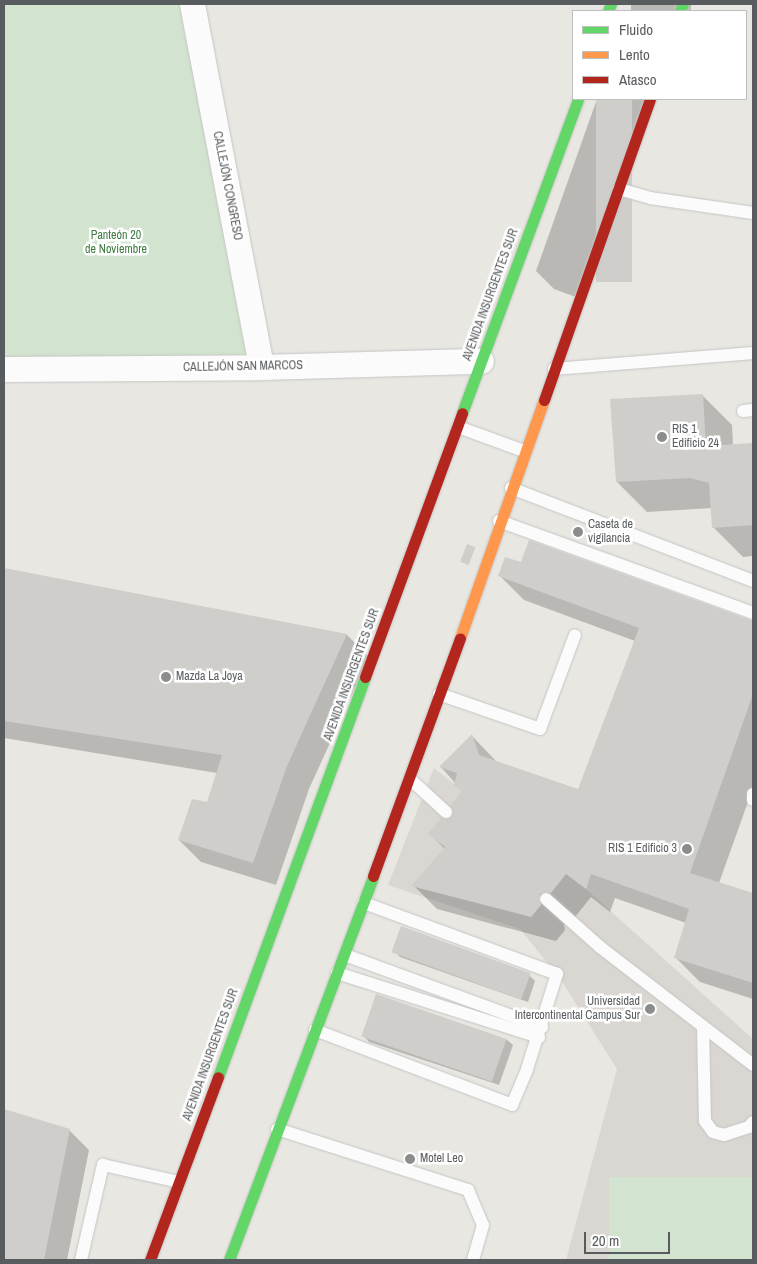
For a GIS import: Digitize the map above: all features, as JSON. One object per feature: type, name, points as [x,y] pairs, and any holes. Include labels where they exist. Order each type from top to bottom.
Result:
[{"type":"main road","name":"AVENIDA INSURGENTES SUR","points":[[150,1260],[578,100]]},
{"type":"main road","points":[[229,1260],[410,779],[510,488],[650,100]]},
{"type":"street","name":"CALLEJÓN CONGRESO","points":[[192,4],[261,367]]},
{"type":"street","name":"CALLEJÓN SAN MARCOS","points":[[4,369],[261,367],[481,361]]},
{"type":"lane","points":[[619,189],[650,198],[753,213]]},
{"type":"lane","points":[[554,368],[753,353]]},
{"type":"lane","points":[[458,427],[524,451]]},
{"type":"lane","points":[[510,488],[753,581]]},
{"type":"lane","points":[[499,521],[753,613]]},
{"type":"lane","points":[[439,694],[540,729],[575,636]]},
{"type":"lane","points":[[410,779],[446,812]]},
{"type":"lane","points":[[753,794],[753,800]]},
{"type":"lane","points":[[546,899],[600,947],[753,1065]]},
{"type":"lane","points":[[315,1030],[512,1105],[541,1032],[557,974],[364,903]]},
{"type":"lane","points":[[345,955],[541,1032]]},
{"type":"lane","points":[[337,973],[541,1032]]},
{"type":"lane","points":[[703,1027],[705,1121],[713,1132],[724,1135],[749,1127],[753,1122]]},
{"type":"lane","points":[[277,1129],[468,1190],[483,1225],[473,1260]]},
{"type":"lane","points":[[81,1260],[103,1165],[179,1182]]},
{"type":"shaded area","name":"Universidad Intercontinental Campus Sur","points":[[434,768],[586,889],[753,1039],[753,1260],[566,1260],[617,1069],[561,980],[520,929],[388,885]]},
{"type":"green space","name":"Panteón 20 de Noviembre","points":[[4,4],[185,4],[252,357],[4,358]]},
{"type":"green space","points":[[609,1177],[753,1177],[753,1260],[609,1260]]},
{"type":"building","points":[[596,100],[632,100],[632,282],[596,282]]},
{"type":"building","points":[[703,394],[706,446],[753,443],[753,525],[712,528],[709,483],[690,478],[616,482],[610,399]]},
{"type":"building","points":[[529,540],[753,621],[753,694],[690,873],[753,893],[753,983],[674,958],[689,909],[591,874],[586,889],[566,874],[551,893],[540,894],[541,905],[531,917],[411,886],[445,847],[428,834],[441,818],[452,817],[451,805],[462,791],[454,785],[457,773],[439,767],[472,734],[479,755],[578,789],[639,628],[498,576],[505,557],[521,562]]},
{"type":"building","points":[[467,544],[475,547],[469,565],[460,562]]},
{"type":"building","name":"Mazda La Joya","points":[[4,568],[347,634],[287,766],[253,863],[178,840],[192,799],[207,802],[222,755],[4,721]]},
{"type":"building","points":[[401,926],[531,973],[521,1000],[391,952]]},
{"type":"building","points":[[376,994],[506,1039],[492,1081],[361,1037]]},
{"type":"building","points":[[4,1109],[70,1129],[44,1260],[4,1260]]},
{"type":"traffic: fast","points":[[608,10],[611,4]]},
{"type":"traffic: fast","points":[[680,10],[683,4]]},
{"type":"traffic: fast","points":[[462,413],[578,100]]},
{"type":"traffic: fast","points":[[218,1077],[365,677]]},
{"type":"traffic: fast","points":[[229,1260],[373,876]]},
{"type":"traffic: slow","points":[[460,638],[544,400]]},
{"type":"traffic: jam","points":[[544,400],[650,100]]},
{"type":"traffic: jam","points":[[365,677],[462,413]]},
{"type":"traffic: jam","points":[[373,876],[460,638]]},
{"type":"traffic: jam","points":[[150,1260],[218,1077]]},
{"type":"place","name":"RIS 1 Edificio 24","points":[[662,437]]},
{"type":"place","name":"Caseta de vigilancia","points":[[578,532]]},
{"type":"place","name":"Mazda La Joya","points":[[166,677]]},
{"type":"place","name":"RIS 1 Edificio 3","points":[[687,849]]},
{"type":"place","name":"Universidad Intercontinental Campus Sur","points":[[650,1009]]},
{"type":"place","name":"Motel Leo","points":[[410,1159]]}]
